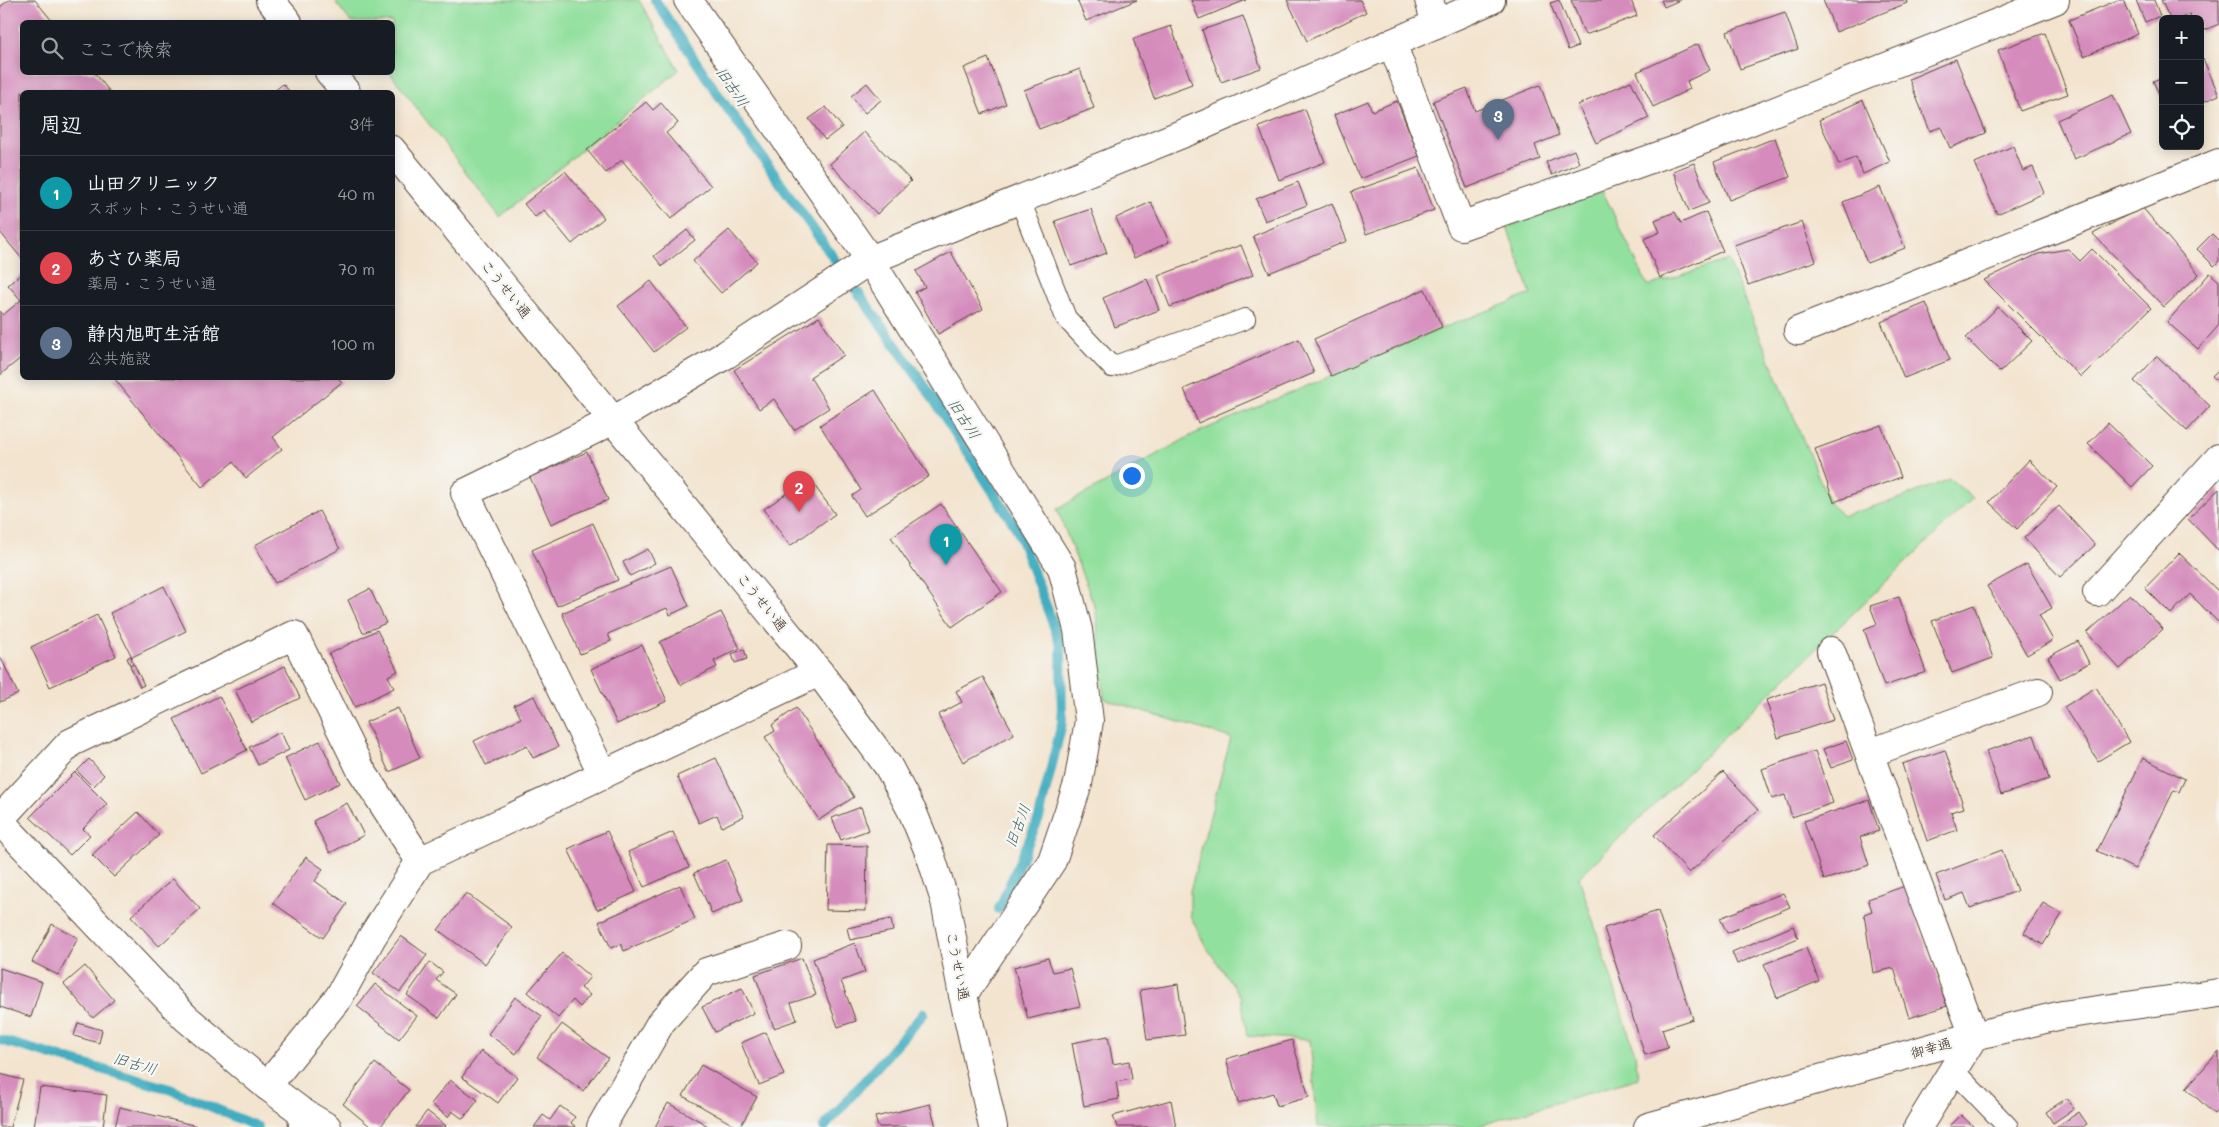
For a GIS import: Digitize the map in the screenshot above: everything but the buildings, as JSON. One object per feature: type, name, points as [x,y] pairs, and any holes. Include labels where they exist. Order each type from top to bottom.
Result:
[{"type":"street","points":[[688,0],[1026,507],[1062,568],[1078,630],[1088,721],[1078,784],[1052,862],[963,995]]},
{"type":"street","points":[[603,775],[465,493],[614,420],[727,354],[833,282],[863,264],[1204,125],[1392,42],[1432,12],[1491,0]]},
{"type":"street","points":[[1392,42],[1460,226],[1690,145],[2055,0]]},
{"type":"street","points":[[332,75],[344,90]]},
{"type":"street","name":"こうせい通","points":[[395,154],[819,672],[888,766],[913,813],[931,857],[945,901],[963,995],[993,1127]]},
{"type":"street","points":[[1798,331],[2219,163]]},
{"type":"street","points":[[2097,592],[2219,458]]},
{"type":"street","points":[[309,1122],[186,1018],[0,820],[70,743],[294,636],[361,770],[420,861]]},
{"type":"street","points":[[1831,651],[1974,1036],[1918,1127]]},
{"type":"street","points":[[267,1086],[339,997],[372,937],[420,861],[819,672]]},
{"type":"street","points":[[1870,753],[2038,692]]},
{"type":"street","points":[[601,1127],[661,1022],[706,972],[787,946]]},
{"type":"street","name":"御幸通","points":[[1648,1127],[1974,1036],[2062,1015],[2219,993]]},
{"type":"lane","points":[[1020,200],[1066,318],[1112,367],[1246,319]]},
{"type":"lane","points":[[1953,1070],[2008,1127]]},
{"type":"green space","points":[[340,0],[639,0],[679,70],[500,217],[392,75],[395,75],[395,20],[349,20],[336,3]]},
{"type":"green space","points":[[1603,192],[1648,286],[1728,260],[1830,504],[1843,516],[1901,498],[1950,479],[1973,498],[1579,877],[1635,1053],[1638,1078],[1475,1127],[1318,1127],[1310,1040],[1247,1036],[1241,997],[1205,945],[1190,915],[1190,891],[1231,738],[1104,699],[1096,610],[1057,509],[1194,434],[1443,328],[1531,294],[1507,227]]},
{"type":"waterway","name":"旧古川","points":[[655,0],[723,102],[928,391],[1017,529],[1061,645],[1062,723],[1039,818],[999,909]]},
{"type":"waterway","name":"旧古川","points":[[824,1127],[924,1013]]},
{"type":"waterway","name":"旧古川","points":[[0,1040],[170,1089],[258,1127]]},
{"type":"place","name":"静内旭町生活館","points":[[1498,140]]},
{"type":"place","name":"あさひ薬局","points":[[799,512]]},
{"type":"place","name":"山田クリニック","points":[[946,565]]}]
